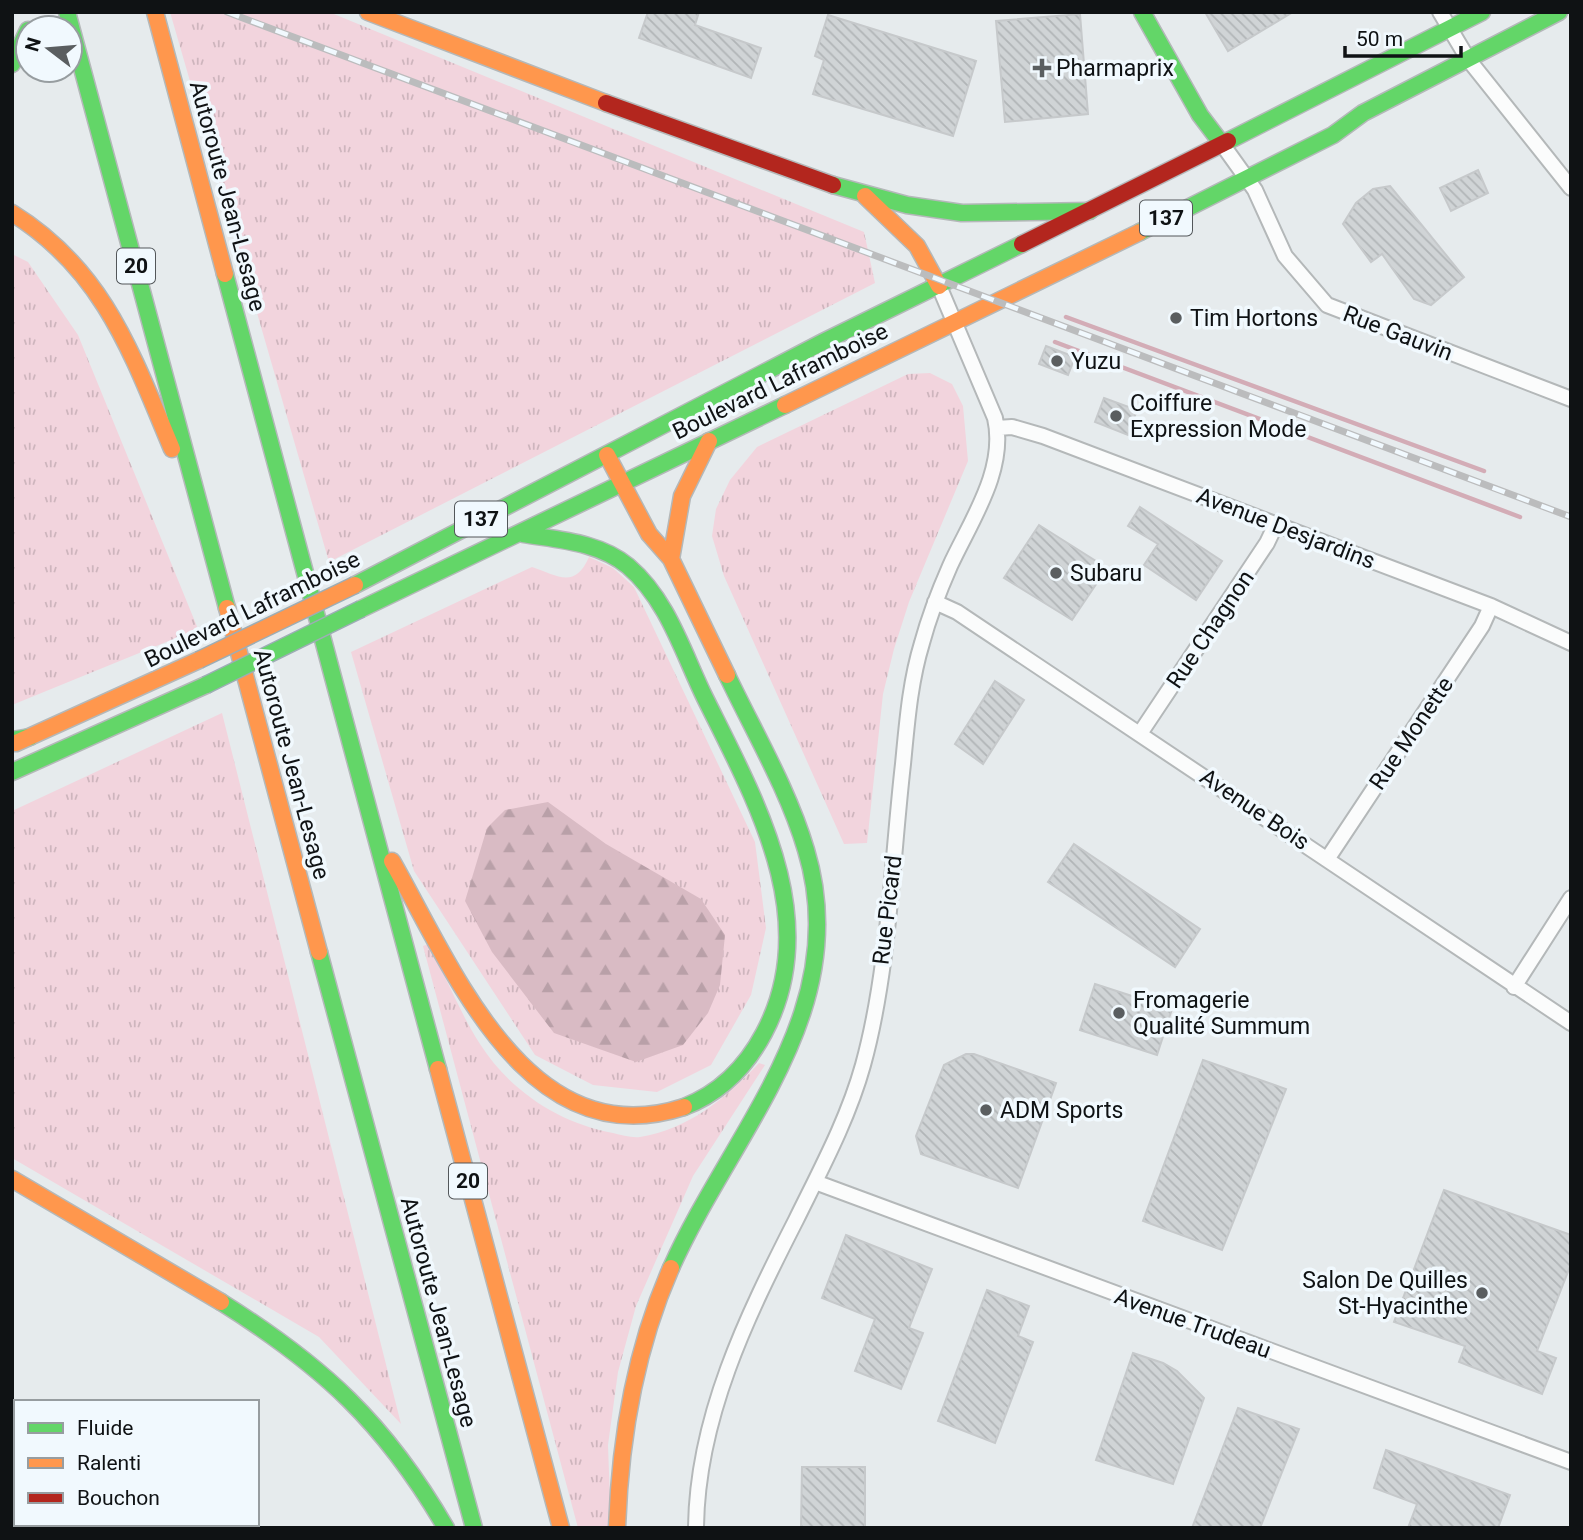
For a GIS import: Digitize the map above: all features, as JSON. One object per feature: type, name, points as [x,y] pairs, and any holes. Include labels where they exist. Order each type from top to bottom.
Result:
[{"type":"main road","name":"Autoroute Jean-Lesage","points":[[67,12],[474,1528]]},
{"type":"main road","name":"Autoroute Jean-Lesage","points":[[155,12],[561,1528]]},
{"type":"main road","points":[[368,12],[727,149],[862,193],[961,213],[1090,211]]},
{"type":"main road","points":[[1142,12],[1200,115],[1222,144]]},
{"type":"main road","name":"Boulevard Laframboise","points":[[12,743],[199,660],[355,585],[607,454],[1222,144],[1364,69],[1482,12]]},
{"type":"main road","name":"Boulevard Laframboise","points":[[12,772],[206,685],[523,534],[953,321],[1248,179],[1333,135],[1363,113],[1559,12]]},
{"type":"main road","points":[[862,193],[917,246],[939,286]]},
{"type":"main road","points":[[12,213],[55,243],[99,297],[138,371],[204,520]]},
{"type":"main road","points":[[671,559],[682,496],[709,441]]},
{"type":"main road","points":[[607,454],[649,534],[671,559],[801,829],[816,890],[818,946],[811,994],[794,1042],[694,1219],[651,1320],[626,1424],[617,1528]]},
{"type":"main road","points":[[376,834],[450,967],[483,1018],[527,1071],[569,1102],[617,1115],[650,1114],[681,1108],[712,1093],[733,1077],[764,1035],[776,1009],[786,970],[787,901],[772,841],[732,754],[661,608],[634,571],[616,557],[595,547],[523,534]]},
{"type":"main road","points":[[12,1179],[259,1323],[310,1359],[348,1393],[388,1437],[416,1475],[446,1528]]},
{"type":"street","points":[[1440,12],[1468,59],[1571,188]]},
{"type":"street","name":"Rue Gauvin","points":[[1222,144],[1248,179],[1285,256],[1327,305],[1571,399]]},
{"type":"street","name":"Rue Picard","points":[[696,1528],[703,1453],[720,1391],[760,1292],[850,1105],[868,1046],[887,912],[909,701],[918,657],[935,602],[994,467],[998,428],[939,286]]},
{"type":"street","name":"Avenue Desjardins","points":[[998,428],[1018,429],[1043,436],[1491,606],[1571,643]]},
{"type":"street","name":"Rue Chagnon","points":[[1141,732],[1267,543],[1276,524]]},
{"type":"street","name":"Avenue Bois","points":[[935,602],[957,612],[1141,732],[1514,987],[1571,1023]]},
{"type":"street","name":"Rue Monette","points":[[1328,858],[1482,626],[1491,606]]},
{"type":"street","points":[[1514,987],[1571,898]]},
{"type":"street","name":"Avenue Trudeau","points":[[815,1182],[1571,1462]]},
{"type":"green space","points":[[170,12],[329,12],[864,232],[875,283],[329,562]]},
{"type":"green space","points":[[12,254],[28,262],[78,335],[198,629],[12,705]]},
{"type":"green space","points":[[930,373],[952,384],[963,406],[968,461],[909,602],[894,649],[883,694],[867,843],[844,844],[724,576],[712,536],[716,509],[730,480],[757,447],[908,374]]},
{"type":"green space","points":[[589,557],[613,568],[634,587],[755,842],[766,928],[751,995],[711,1065],[657,1092],[593,1085],[535,1055],[414,871],[351,652],[532,567],[558,576],[572,577],[584,567]]},
{"type":"green space","points":[[222,713],[401,1424],[319,1337],[12,1158],[12,811]]},
{"type":"green space","points":[[548,802],[606,844],[701,899],[725,935],[720,985],[708,1013],[683,1045],[636,1062],[554,1033],[492,952],[465,901],[487,828],[505,810]]},
{"type":"green space","points":[[429,944],[466,1020],[492,1061],[521,1090],[538,1102],[555,1113],[593,1128],[640,1137],[675,1127],[720,1100],[759,1063],[765,1065],[693,1176],[636,1306],[618,1372],[608,1445],[611,1528],[578,1528],[423,946]]},
{"type":"building","points":[[648,12],[699,12],[695,25],[761,48],[751,78],[639,38]]},
{"type":"building","points":[[1205,12],[1293,12],[1228,51]]},
{"type":"building","name":"Pharmaprix","points":[[1080,14],[1088,114],[1005,122],[996,21]]},
{"type":"building","points":[[828,15],[976,61],[953,136],[813,94],[824,60],[815,56]]},
{"type":"building","points":[[1478,170],[1488,193],[1451,211],[1440,188]]},
{"type":"building","points":[[1390,186],[1464,277],[1431,305],[1414,299],[1382,254],[1371,262],[1343,224],[1356,203],[1373,189]]},
{"type":"building","name":"Yuzu","points":[[1046,346],[1075,357],[1068,375],[1039,364]]},
{"type":"building","name":"Coiffure Expression Mode","points":[[1104,398],[1137,410],[1128,435],[1095,422]]},
{"type":"building","points":[[1140,507],[1222,561],[1196,600],[1144,565],[1158,544],[1128,526]]},
{"type":"building","name":"Subaru","points":[[1039,525],[1107,568],[1072,620],[1004,578]]},
{"type":"building","points":[[995,681],[1024,700],[983,764],[955,744]]},
{"type":"building","points":[[1074,844],[1200,929],[1175,967],[1048,882]]},
{"type":"building","points":[[1095,984],[1172,1009],[1157,1055],[1080,1030]]},
{"type":"building","name":"ADM Sports","points":[[966,1054],[974,1054],[1056,1083],[1018,1188],[921,1154],[916,1136],[944,1065]]},
{"type":"building","points":[[1203,1060],[1286,1089],[1222,1250],[1143,1221]]},
{"type":"building","name":"Salon De Quilles St-Hyacinthe","points":[[1444,1190],[1571,1235],[1571,1264],[1537,1351],[1556,1358],[1542,1394],[1459,1362],[1465,1346],[1394,1322]]},
{"type":"building","points":[[846,1235],[932,1269],[909,1328],[923,1333],[901,1389],[855,1371],[875,1319],[822,1298]]},
{"type":"building","points":[[987,1290],[1029,1306],[1018,1336],[1033,1342],[995,1443],[938,1421]]},
{"type":"building","points":[[1133,1353],[1163,1363],[1177,1371],[1204,1398],[1173,1484],[1096,1460]]},
{"type":"building","points":[[1238,1408],[1299,1429],[1260,1528],[1192,1528]]},
{"type":"building","points":[[1386,1450],[1510,1495],[1498,1528],[1408,1528],[1417,1504],[1374,1488]]},
{"type":"building","points":[[802,1467],[865,1467],[865,1528],[801,1528]]},
{"type":"waterway","points":[[1066,317],[1484,471]]},
{"type":"waterway","points":[[1055,342],[1520,517]]},
{"type":"railway","points":[[227,12],[1571,517]]},
{"type":"traffic: fast","points":[[67,12],[227,608]]},
{"type":"traffic: fast","points":[[1142,12],[1200,115],[1222,144]]},
{"type":"traffic: fast","points":[[1228,141],[1482,12]]},
{"type":"traffic: fast","points":[[1140,232],[1333,135],[1363,113],[1559,12]]},
{"type":"traffic: fast","points":[[12,64],[14,60]]},
{"type":"traffic: fast","points":[[833,185],[907,205],[962,213],[1090,211]]},
{"type":"traffic: fast","points":[[355,585],[823,342],[1022,244]]},
{"type":"traffic: fast","points":[[225,274],[438,1069]]},
{"type":"traffic: fast","points":[[361,609],[785,405]]},
{"type":"traffic: fast","points":[[523,534],[578,543],[617,558],[628,566],[654,595],[673,628],[744,778],[762,819],[776,862],[785,905],[787,947],[781,990],[764,1033],[740,1068],[709,1094],[684,1107]]},
{"type":"traffic: fast","points":[[206,685],[361,609]]},
{"type":"traffic: fast","points":[[671,1268],[696,1217],[780,1068],[801,1017],[814,964],[817,909],[806,850],[780,783],[727,675]]},
{"type":"traffic: fast","points":[[12,772],[206,685]]},
{"type":"traffic: fast","points":[[12,740],[30,737]]},
{"type":"traffic: fast","points":[[319,952],[474,1528]]},
{"type":"traffic: fast","points":[[221,1302],[291,1350],[349,1400],[399,1457],[446,1528]]},
{"type":"traffic: slow","points":[[155,12],[225,274]]},
{"type":"traffic: slow","points":[[368,12],[606,103]]},
{"type":"traffic: slow","points":[[865,196],[917,246],[939,286]]},
{"type":"traffic: slow","points":[[12,213],[44,236],[93,288],[128,348],[172,449]]},
{"type":"traffic: slow","points":[[785,405],[1140,232]]},
{"type":"traffic: slow","points":[[671,559],[682,496],[709,441]]},
{"type":"traffic: slow","points":[[607,455],[649,534],[671,559],[727,675]]},
{"type":"traffic: slow","points":[[199,660],[355,585]]},
{"type":"traffic: slow","points":[[227,608],[319,952]]},
{"type":"traffic: slow","points":[[16,743],[199,660]]},
{"type":"traffic: slow","points":[[392,861],[441,952],[470,999],[502,1043],[539,1080],[581,1105],[629,1115],[684,1107]]},
{"type":"traffic: slow","points":[[438,1069],[561,1528]]},
{"type":"traffic: slow","points":[[12,1179],[221,1302]]},
{"type":"traffic: slow","points":[[617,1528],[622,1461],[632,1395],[648,1331],[671,1268]]},
{"type":"traffic: jam","points":[[606,103],[833,185]]},
{"type":"traffic: jam","points":[[1022,244],[1228,141]]},
{"type":"place","name":"Pharmaprix","points":[[1042,68]]},
{"type":"place","name":"Tim Hortons","points":[[1176,318]]},
{"type":"place","name":"Yuzu","points":[[1057,361]]},
{"type":"place","name":"Coiffure Expression Mode","points":[[1116,416]]},
{"type":"place","name":"Subaru","points":[[1056,573]]},
{"type":"place","name":"Fromagerie Qualité Summum","points":[[1119,1013]]},
{"type":"place","name":"ADM Sports","points":[[986,1110]]},
{"type":"place","name":"Salon De Quilles St-Hyacinthe","points":[[1482,1293]]}]
